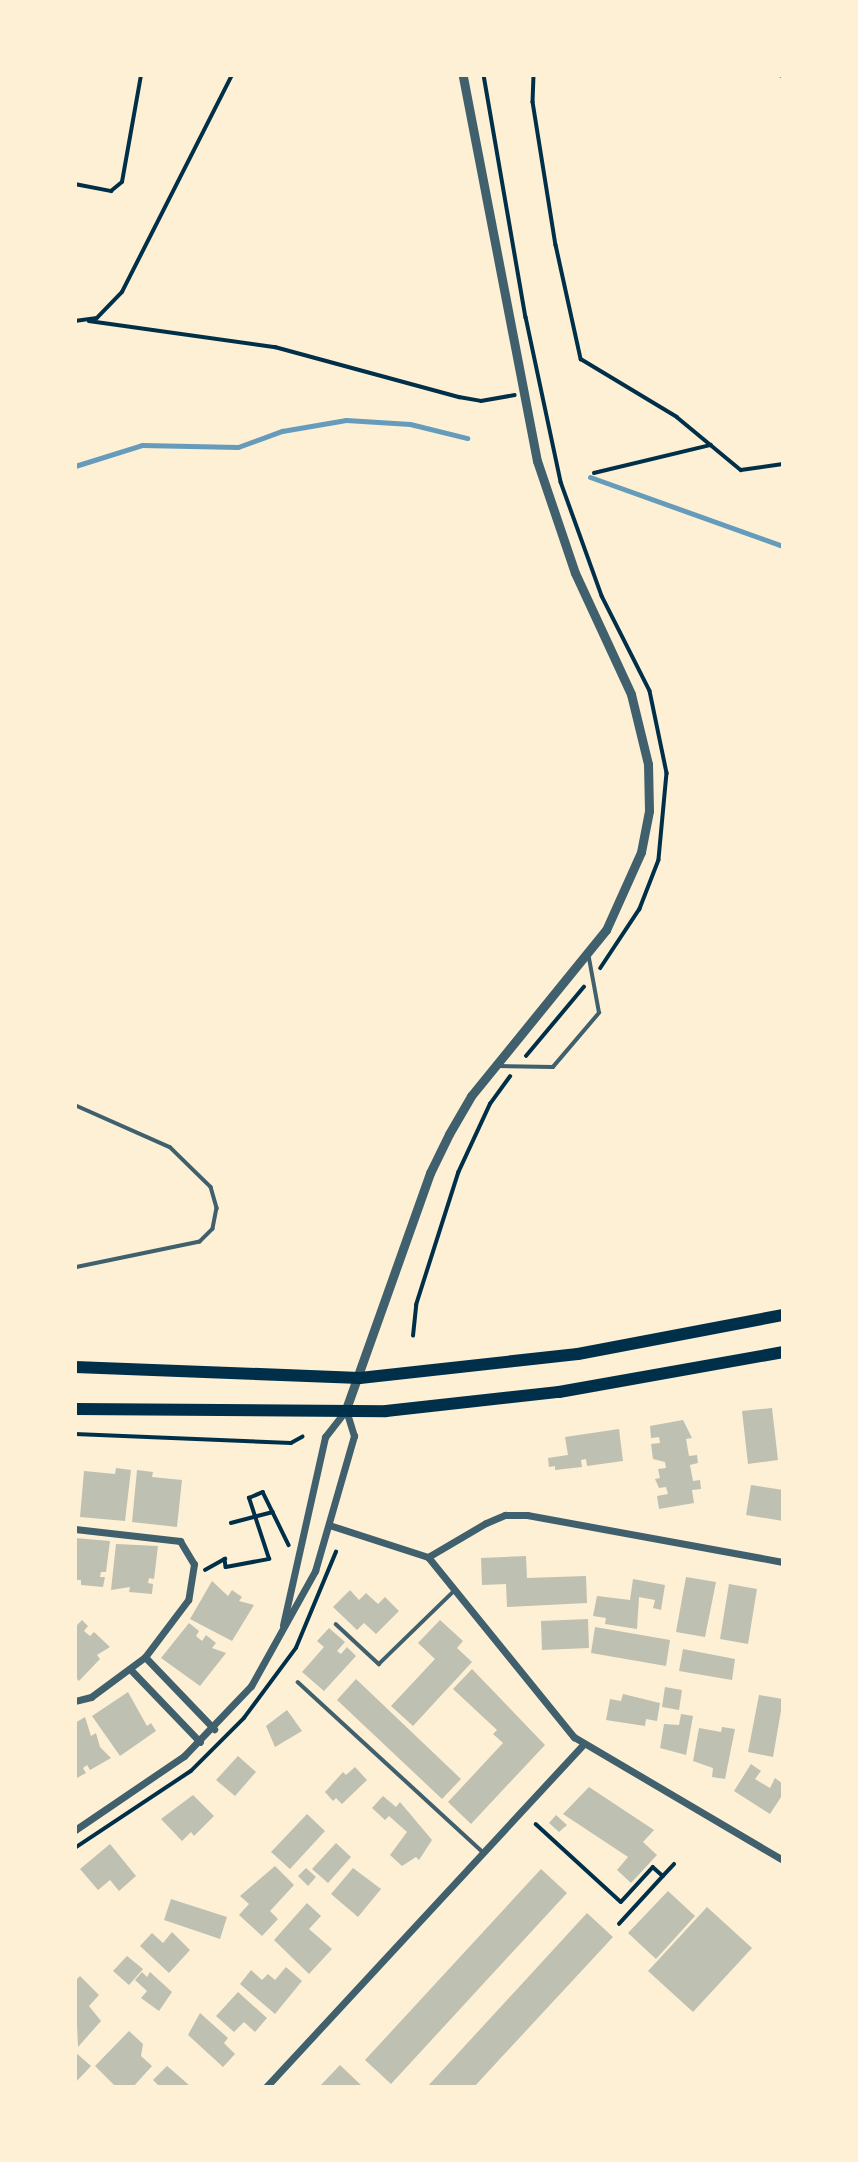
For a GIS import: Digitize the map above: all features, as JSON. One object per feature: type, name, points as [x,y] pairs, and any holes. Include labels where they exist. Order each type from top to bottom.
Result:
[{"type":"highway","points":[[75,1367],[360,1378],[578,1354],[783,1315]]},
{"type":"highway","points":[[75,1409],[386,1411],[559,1392],[783,1352]]},
{"type":"street","points":[[281,1635],[325,1437],[346,1409],[360,1378],[430,1173],[471,1096],[615,916],[641,852],[649,811],[648,764],[631,694],[575,573],[544,486],[523,393],[463,75]]},
{"type":"street","points":[[75,1830],[200,1742],[251,1686],[315,1572],[354,1436],[346,1409]]},
{"type":"street","points":[[428,1557],[505,1515],[783,1562]]},
{"type":"street","points":[[329,1525],[428,1557],[574,1737],[783,1860]]},
{"type":"street","points":[[75,1529],[180,1542],[194,1564],[188,1600],[145,1657],[91,1698],[75,1700]]},
{"type":"street","points":[[145,1657],[214,1729]]},
{"type":"street","points":[[130,1669],[200,1742]]},
{"type":"street","points":[[265,2087],[584,1743]]},
{"type":"lane","points":[[495,1066],[553,1067],[598,1013],[588,953]]},
{"type":"lane","points":[[75,1105],[170,1147],[211,1186],[217,1208],[213,1229],[200,1242],[75,1268]]},
{"type":"lane","points":[[336,1624],[379,1664],[455,1590]]},
{"type":"lane","points":[[298,1682],[483,1853]]},
{"type":"path","points":[[75,184],[111,191],[122,182],[141,75]]},
{"type":"path","points":[[89,321],[122,292],[232,75]]},
{"type":"path","points":[[413,1336],[416,1305],[458,1173],[490,1104],[517,1066],[593,976],[640,909],[659,860],[667,773],[650,691],[601,596],[561,482],[526,317],[484,75]]},
{"type":"path","points":[[534,75],[533,102],[556,245],[581,359],[677,417],[741,470],[783,464]]},
{"type":"path","points":[[75,321],[275,347],[481,401],[523,393]]},
{"type":"path","points":[[594,473],[711,445]]},
{"type":"path","points":[[75,1434],[291,1443],[302,1437]]},
{"type":"path","points":[[193,1572],[225,1559],[226,1567],[269,1559],[258,1515],[249,1498],[263,1492],[290,1547]]},
{"type":"path","points":[[230,1523],[274,1511]]},
{"type":"path","points":[[536,1824],[621,1902],[653,1867],[663,1876]]},
{"type":"path","points":[[619,1924],[674,1864]]},
{"type":"building","points":[[772,1408],[778,1460],[748,1464],[742,1411]]},
{"type":"building","points":[[683,1420],[692,1438],[686,1439],[689,1456],[697,1455],[698,1463],[690,1465],[693,1481],[700,1480],[701,1489],[692,1490],[694,1503],[659,1509],[657,1496],[668,1494],[666,1487],[659,1488],[655,1479],[660,1478],[658,1469],[666,1468],[665,1462],[653,1459],[651,1444],[660,1443],[659,1437],[651,1438],[650,1426]]},
{"type":"building","points":[[619,1429],[623,1461],[587,1466],[586,1459],[581,1460],[582,1467],[555,1470],[555,1466],[549,1467],[548,1458],[568,1455],[565,1437]]},
{"type":"building","points":[[116,1468],[131,1470],[125,1521],[80,1517],[84,1471],[115,1474]]},
{"type":"building","points":[[137,1470],[153,1472],[152,1477],[182,1480],[177,1527],[132,1522]]},
{"type":"building","points":[[751,1485],[783,1490],[783,1521],[746,1515]]},
{"type":"building","points":[[75,1538],[110,1541],[106,1572],[101,1572],[100,1577],[105,1577],[103,1587],[81,1585],[81,1580],[75,1580]]},
{"type":"building","points":[[116,1544],[158,1546],[154,1579],[149,1578],[148,1583],[153,1584],[152,1594],[129,1592],[130,1587],[111,1590]]},
{"type":"building","points":[[526,1556],[527,1578],[586,1576],[587,1603],[507,1607],[506,1584],[482,1585],[481,1558]]},
{"type":"building","points":[[686,1577],[716,1582],[705,1637],[676,1632]]},
{"type":"building","points":[[633,1579],[665,1585],[661,1610],[653,1608],[655,1600],[639,1597],[637,1629],[605,1624],[606,1618],[593,1616],[597,1596],[630,1600]]},
{"type":"building","points":[[212,1581],[228,1596],[232,1590],[242,1597],[239,1601],[254,1605],[232,1641],[190,1619]]},
{"type":"building","points":[[729,1584],[757,1589],[748,1644],[720,1639]]},
{"type":"building","points":[[350,1590],[359,1600],[366,1593],[378,1604],[385,1597],[399,1611],[376,1634],[364,1623],[357,1630],[333,1607]]},
{"type":"building","points":[[588,1619],[589,1648],[542,1650],[541,1621]]},
{"type":"building","points":[[82,1620],[88,1626],[84,1631],[90,1636],[94,1632],[110,1647],[97,1655],[100,1659],[79,1681],[75,1677],[75,1627]]},
{"type":"building","points":[[440,1620],[463,1641],[457,1648],[472,1662],[413,1726],[391,1706],[435,1659],[418,1643]]},
{"type":"building","points":[[189,1623],[199,1631],[196,1636],[202,1641],[206,1635],[216,1643],[212,1648],[226,1653],[200,1686],[161,1658]]},
{"type":"building","points":[[595,1627],[670,1640],[666,1666],[591,1653]]},
{"type":"building","points":[[329,1628],[345,1642],[337,1651],[341,1654],[347,1647],[356,1656],[324,1691],[302,1672],[324,1647],[317,1641]]},
{"type":"building","points":[[683,1649],[735,1659],[732,1680],[679,1671]]},
{"type":"building","points":[[472,1669],[545,1745],[471,1824],[448,1802],[503,1743],[493,1734],[497,1730],[453,1689]]},
{"type":"building","points":[[356,1679],[461,1779],[442,1799],[337,1700]]},
{"type":"building","points":[[665,1687],[682,1690],[679,1710],[662,1707]]},
{"type":"building","points":[[128,1692],[147,1726],[151,1723],[156,1731],[120,1756],[92,1716]]},
{"type":"building","points":[[623,1694],[660,1703],[657,1721],[646,1719],[645,1726],[606,1720],[610,1699],[621,1701]]},
{"type":"building","points":[[759,1695],[783,1699],[773,1757],[748,1752]]},
{"type":"building","points":[[287,1710],[302,1731],[275,1747],[266,1726]]},
{"type":"building","points":[[681,1714],[693,1716],[686,1755],[660,1748],[664,1724],[679,1725]]},
{"type":"building","points":[[85,1717],[91,1736],[96,1733],[100,1747],[111,1758],[90,1770],[87,1765],[83,1768],[86,1773],[75,1779],[75,1723]]},
{"type":"building","points":[[722,1727],[735,1729],[725,1779],[712,1777],[713,1768],[693,1761],[699,1728],[721,1732]]},
{"type":"building","points":[[238,1756],[256,1772],[235,1796],[216,1780]]},
{"type":"building","points":[[751,1764],[761,1771],[755,1779],[770,1788],[775,1778],[783,1784],[783,1794],[770,1814],[734,1791]]},
{"type":"building","points":[[355,1767],[367,1780],[342,1804],[336,1798],[333,1801],[325,1792],[343,1772],[346,1775]]},
{"type":"building","points":[[589,1787],[654,1830],[643,1842],[657,1855],[631,1883],[617,1870],[628,1857],[563,1814]]},
{"type":"building","points":[[193,1795],[214,1816],[194,1836],[191,1832],[182,1841],[161,1819]]},
{"type":"building","points":[[383,1796],[396,1807],[400,1802],[432,1840],[419,1860],[416,1857],[402,1866],[390,1855],[407,1832],[389,1816],[385,1820],[372,1808]]},
{"type":"building","points":[[307,1814],[325,1831],[290,1869],[271,1852]]},
{"type":"building","points":[[556,1815],[567,1825],[559,1832],[549,1823]]},
{"type":"building","points":[[336,1843],[351,1857],[328,1883],[312,1869]]},
{"type":"building","points":[[110,1844],[136,1876],[119,1891],[110,1880],[98,1890],[80,1869]]},
{"type":"building","points":[[275,1866],[294,1885],[270,1911],[278,1919],[262,1936],[239,1915],[249,1904],[240,1896]]},
{"type":"building","points":[[306,1868],[316,1877],[308,1886],[298,1876]]},
{"type":"building","points":[[353,1868],[381,1889],[358,1917],[331,1894]]},
{"type":"building","points":[[541,1869],[567,1893],[391,2084],[365,2060]]},
{"type":"building","points":[[668,1891],[695,1916],[656,1959],[628,1933]]},
{"type":"building","points":[[171,1899],[227,1917],[220,1939],[164,1920]]},
{"type":"building","points":[[307,1903],[321,1916],[309,1929],[332,1949],[309,1974],[274,1940]]},
{"type":"building","points":[[707,1907],[752,1948],[693,2012],[648,1971]]},
{"type":"building","points":[[587,1913],[613,1937],[474,2087],[427,2087]]},
{"type":"building","points":[[172,1932],[190,1950],[169,1973],[140,1946],[152,1933],[163,1943]]},
{"type":"building","points":[[127,1956],[143,1969],[129,1985],[113,1971]]},
{"type":"building","points":[[286,1967],[302,1981],[275,2014],[240,1984],[251,1970],[262,1980],[268,1974],[275,1980]]},
{"type":"building","points":[[142,1972],[147,1977],[150,1972],[172,1992],[159,2011],[141,1998],[147,1991],[135,1980]]},
{"type":"building","points":[[80,1976],[99,1995],[89,2006],[101,2021],[78,2047],[75,1981]]},
{"type":"building","points":[[238,1992],[267,2018],[255,2032],[244,2022],[234,2032],[216,2016]]},
{"type":"building","points":[[200,2013],[228,2038],[224,2043],[235,2054],[223,2067],[188,2035]]},
{"type":"building","points":[[129,2031],[143,2044],[141,2056],[152,2066],[133,2087],[116,2087],[95,2066]]},
{"type":"building","points":[[75,2052],[91,2066],[75,2083]]},
{"type":"building","points":[[340,2065],[363,2087],[319,2087]]},
{"type":"building","points":[[167,2066],[191,2087],[160,2087],[153,2080]]},
{"type":"waterway","points":[[75,466],[142,445],[238,447],[282,431],[346,420],[410,424],[467,438]]},
{"type":"waterway","points":[[590,477],[783,546]]}]
